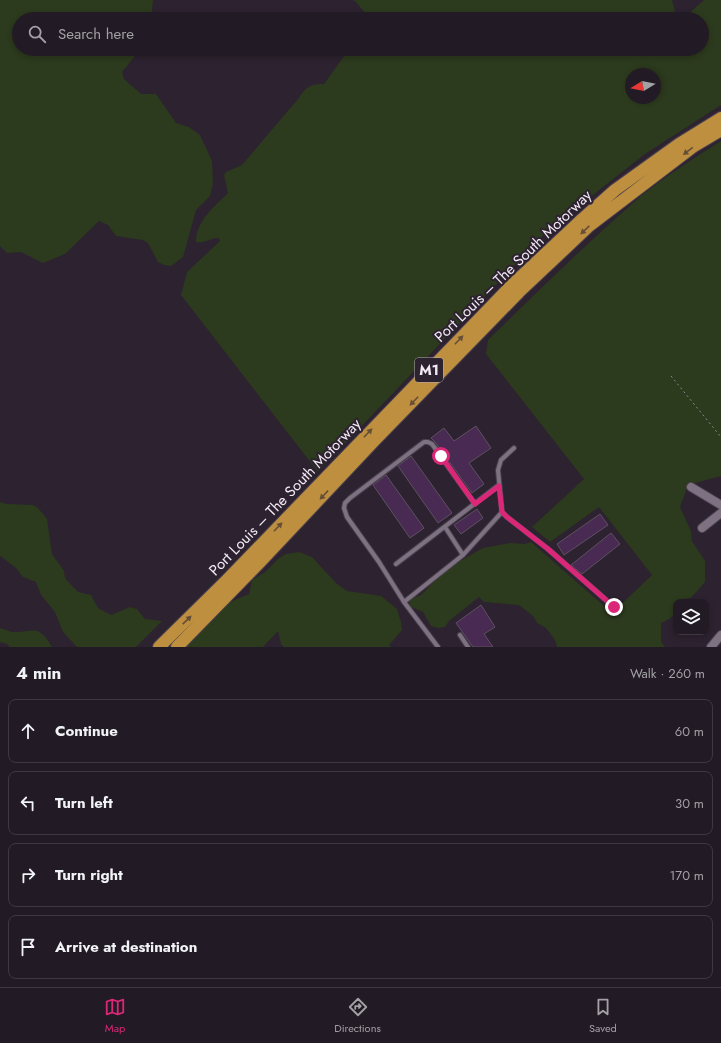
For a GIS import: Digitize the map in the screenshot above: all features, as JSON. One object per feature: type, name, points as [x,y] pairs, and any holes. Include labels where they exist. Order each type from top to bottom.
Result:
[{"type":"highway","name":"Port Louis – The South Motorway","points":[[159,647],[228,580],[534,264],[615,190],[679,144],[721,118]]},
{"type":"highway","name":"Port Louis – The South Motorway","points":[[177,647],[503,310],[589,226],[694,146],[721,130]]},
{"type":"street","points":[[691,487],[721,505]]},
{"type":"street","points":[[702,528],[721,513]]},
{"type":"street","points":[[711,647],[721,636]]},
{"type":"lane","points":[[438,647],[404,602],[379,562],[347,517],[344,508],[345,503],[424,442],[428,442],[432,444],[475,504]]},
{"type":"lane","points":[[514,448],[501,460],[498,470],[502,512],[548,549],[614,607]]},
{"type":"lane","points":[[396,564],[499,486]]},
{"type":"lane","points":[[404,602],[464,555],[502,512]]},
{"type":"lane","points":[[445,527],[464,555]]},
{"type":"lane","points":[[460,635],[468,647]]},
{"type":"path","points":[[671,376],[721,436]]},
{"type":"green space","points":[[0,0],[153,0],[152,12],[12,12],[12,56],[135,56],[122,72],[124,79],[141,94],[156,94],[176,123],[189,127],[200,135],[212,161],[213,183],[210,196],[196,210],[183,257],[171,266],[164,265],[158,262],[148,243],[143,240],[116,236],[108,225],[99,221],[65,254],[43,263],[21,252],[7,253],[0,246]]},
{"type":"green space","points":[[353,0],[672,0],[675,12],[364,12]]},
{"type":"green space","points":[[704,0],[721,0],[721,105],[645,154],[547,231],[318,472],[181,295],[187,272],[220,241],[219,238],[213,238],[202,242],[196,242],[199,227],[202,221],[228,193],[224,175],[226,172],[242,165],[303,92],[311,85],[324,84],[344,56],[709,56],[709,12],[691,12]]},
{"type":"green space","points":[[721,141],[721,476],[688,485],[680,507],[691,531],[692,541],[705,561],[705,582],[691,598],[673,599],[673,616],[661,623],[661,642],[665,647],[557,647],[555,640],[546,628],[537,623],[533,616],[519,605],[484,602],[479,597],[449,621],[445,627],[438,628],[431,626],[423,612],[411,607],[408,600],[421,595],[446,569],[483,548],[510,543],[525,544],[531,542],[612,613],[652,575],[599,507],[550,542],[532,527],[584,479],[486,354],[488,340],[582,249],[641,196]]},
{"type":"green space","points":[[0,502],[6,504],[33,505],[38,508],[47,519],[52,554],[64,571],[65,578],[78,592],[91,595],[98,608],[111,615],[130,607],[137,609],[145,619],[162,621],[136,647],[77,647],[63,632],[55,612],[41,595],[36,582],[23,577],[16,568],[0,556]]},
{"type":"green space","points":[[299,552],[312,557],[336,583],[347,591],[381,596],[397,609],[402,630],[389,645],[391,647],[284,647],[281,644],[278,631],[263,647],[182,647],[230,602],[249,594],[252,580],[265,572],[279,558],[286,554]]},
{"type":"green space","points":[[0,628],[12,632],[35,630],[43,634],[52,647],[10,647],[7,644],[0,642]]},
{"type":"building","points":[[476,426],[491,448],[469,463],[484,484],[472,493],[431,438],[444,428],[454,441]]},
{"type":"building","points":[[411,456],[452,513],[438,523],[398,466]]},
{"type":"building","points":[[386,475],[424,528],[410,538],[373,485]]},
{"type":"building","points":[[477,509],[483,518],[461,534],[454,525]]},
{"type":"building","points":[[600,514],[608,525],[564,555],[557,544]]},
{"type":"building","points":[[611,533],[620,544],[582,574],[571,565]]},
{"type":"building","points":[[481,605],[495,627],[484,634],[493,647],[473,647],[456,623]]},
{"type":"route","points":[[441,456],[475,504],[499,486],[502,512],[548,549],[614,607]]}]
